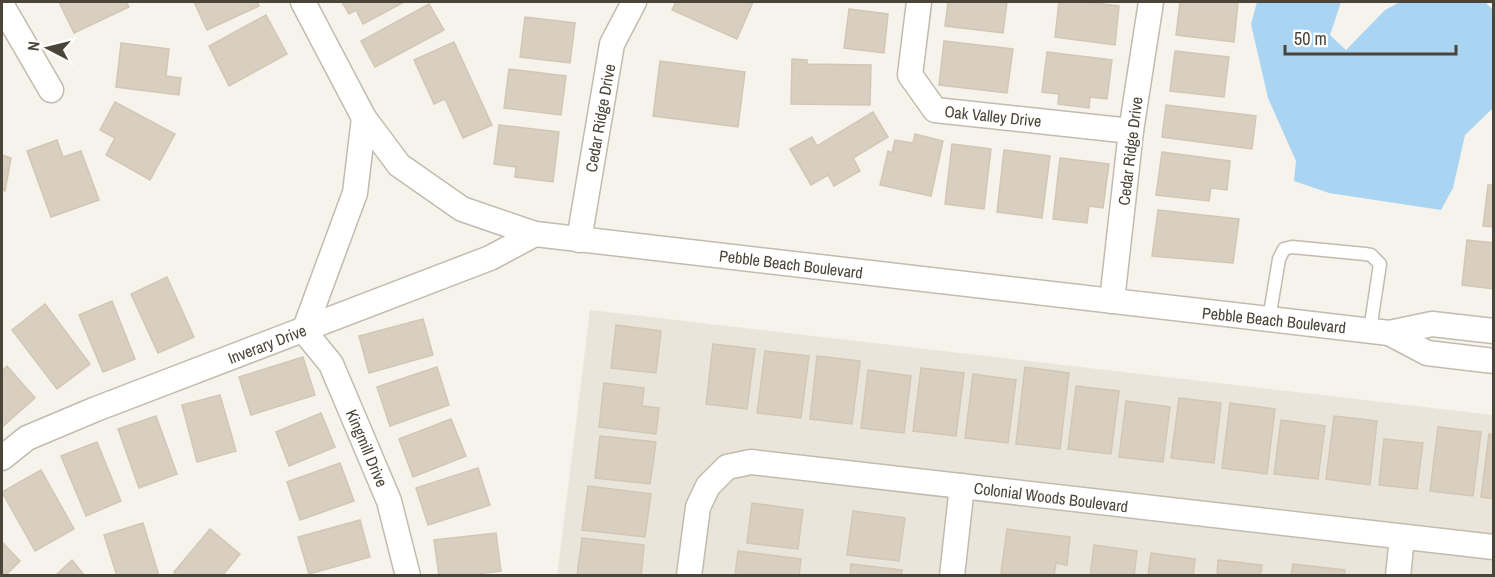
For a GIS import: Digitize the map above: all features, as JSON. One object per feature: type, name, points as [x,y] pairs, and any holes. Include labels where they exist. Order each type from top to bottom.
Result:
[{"type":"street","name":"Pebble Beach Boulevard","points":[[303,2],[364,118],[399,165],[462,209],[535,234],[1379,332],[1432,324],[1494,331]]},
{"type":"street","name":"Cedar Ridge Drive","points":[[579,240],[612,44],[634,2]]},
{"type":"street","name":"Oak Valley Drive","points":[[920,2],[910,75],[935,110],[1131,131]]},
{"type":"street","name":"Cedar Ridge Drive","points":[[1112,302],[1131,131],[1151,2]]},
{"type":"street","points":[[8,7],[51,90]]},
{"type":"street","points":[[304,330],[355,193],[364,118]]},
{"type":"street","name":"Inverary Drive","points":[[2,458],[27,438],[96,409],[490,258],[535,234]]},
{"type":"street","name":"Kingmill Drive","points":[[304,330],[331,364],[358,427],[389,501],[408,576]]},
{"type":"street","name":"Pebble Beach Boulevard","points":[[1379,332],[1427,353],[1494,361]]},
{"type":"street","name":"Colonial Woods Boulevard","points":[[690,576],[698,507],[708,486],[727,467],[751,462],[1494,547]]},
{"type":"street","points":[[952,576],[962,486]]},
{"type":"street","points":[[1398,576],[1402,537]]},
{"type":"lane","points":[[1269,319],[1280,259],[1284,249],[1292,247],[1365,254],[1371,255],[1380,264],[1379,332]]},
{"type":"shaded area","points":[[590,310],[1493,415],[1493,575],[557,576]]},
{"type":"water","points":[[1257,2],[1341,2],[1330,35],[1346,50],[1385,10],[1400,2],[1485,2],[1493,10],[1493,108],[1465,135],[1453,188],[1441,210],[1329,193],[1294,181],[1296,161],[1268,98],[1251,24]]},
{"type":"building","points":[[59,2],[126,2],[129,7],[74,33]]},
{"type":"building","points":[[194,2],[257,2],[259,6],[207,30]]},
{"type":"building","points":[[342,2],[404,2],[363,24],[356,10],[349,14]]},
{"type":"building","points":[[676,2],[753,2],[737,39],[672,10]]},
{"type":"building","points":[[948,2],[1007,2],[1003,33],[945,26]]},
{"type":"building","points":[[1059,2],[1119,6],[1115,45],[1055,37]]},
{"type":"building","points":[[1180,2],[1238,2],[1234,42],[1176,35]]},
{"type":"building","points":[[429,4],[444,30],[375,67],[361,41]]},
{"type":"building","points":[[849,9],[888,14],[884,53],[844,48]]},
{"type":"building","points":[[266,15],[287,54],[229,86],[209,46]]},
{"type":"building","points":[[525,17],[575,23],[570,63],[520,57]]},
{"type":"building","points":[[944,41],[1013,49],[1007,93],[939,85]]},
{"type":"building","points":[[454,42],[492,125],[463,138],[445,99],[434,104],[414,60]]},
{"type":"building","points":[[121,43],[169,49],[166,76],[181,78],[179,95],[116,87]]},
{"type":"building","points":[[1175,51],[1229,57],[1224,97],[1170,91]]},
{"type":"building","points":[[1047,52],[1112,60],[1107,99],[1090,97],[1089,108],[1058,104],[1059,94],[1042,92]]},
{"type":"building","points":[[792,59],[807,60],[807,64],[871,65],[870,105],[791,104]]},
{"type":"building","points":[[660,61],[745,72],[738,127],[653,116]]},
{"type":"building","points":[[509,69],[566,76],[561,115],[504,108]]},
{"type":"building","points":[[115,102],[175,134],[150,180],[106,155],[115,138],[100,130]]},
{"type":"building","points":[[1166,105],[1256,116],[1252,149],[1162,137]]},
{"type":"building","points":[[873,112],[888,137],[853,158],[860,171],[834,186],[828,175],[811,185],[790,149],[812,137],[817,146]]},
{"type":"building","points":[[499,125],[559,132],[553,182],[515,177],[516,167],[494,164]]},
{"type":"building","points":[[915,134],[943,141],[931,196],[880,185],[888,151],[892,153],[895,140],[913,143]]},
{"type":"building","points":[[57,140],[63,157],[81,151],[99,200],[51,217],[27,151]]},
{"type":"building","points":[[952,144],[991,149],[984,209],[945,204]]},
{"type":"building","points":[[1004,150],[1050,156],[1042,218],[997,212]]},
{"type":"building","points":[[1162,152],[1230,161],[1227,190],[1211,188],[1209,201],[1156,195]]},
{"type":"building","points":[[2,155],[11,158],[5,191],[2,190]]},
{"type":"building","points":[[1060,158],[1109,164],[1103,208],[1089,206],[1087,223],[1053,219]]},
{"type":"building","points":[[1488,185],[1494,185],[1494,227],[1483,226]]},
{"type":"building","points":[[1158,210],[1239,219],[1233,263],[1152,256]]},
{"type":"building","points":[[1467,240],[1494,243],[1494,289],[1462,285]]},
{"type":"building","points":[[167,277],[194,337],[158,353],[131,294]]},
{"type":"building","points":[[112,301],[135,359],[103,372],[79,315]]},
{"type":"building","points":[[45,304],[90,364],[57,389],[12,330]]},
{"type":"building","points":[[423,319],[433,355],[369,373],[359,336]]},
{"type":"building","points":[[616,325],[661,331],[656,373],[611,368]]},
{"type":"building","points":[[713,344],[755,349],[747,409],[706,404]]},
{"type":"building","points":[[765,351],[809,356],[801,418],[757,413]]},
{"type":"building","points":[[817,356],[860,361],[852,424],[810,419]]},
{"type":"building","points":[[303,357],[315,395],[251,415],[239,377]]},
{"type":"building","points":[[7,366],[35,398],[2,427],[2,371]]},
{"type":"building","points":[[437,367],[449,405],[390,426],[377,387]]},
{"type":"building","points":[[1025,367],[1069,373],[1060,449],[1016,444]]},
{"type":"building","points":[[921,368],[964,373],[956,436],[913,431]]},
{"type":"building","points":[[868,370],[911,376],[904,433],[861,428]]},
{"type":"building","points":[[973,374],[1016,380],[1008,443],[965,438]]},
{"type":"building","points":[[604,383],[644,388],[642,406],[659,408],[656,434],[599,427]]},
{"type":"building","points":[[1076,386],[1119,391],[1111,454],[1068,449]]},
{"type":"building","points":[[220,395],[236,451],[197,462],[182,405]]},
{"type":"building","points":[[1179,398],[1221,403],[1214,463],[1171,458]]},
{"type":"building","points":[[1126,401],[1170,407],[1163,462],[1119,457]]},
{"type":"building","points":[[1230,403],[1275,409],[1267,474],[1222,468]]},
{"type":"building","points":[[321,413],[335,447],[289,466],[276,432]]},
{"type":"building","points":[[156,416],[177,474],[139,488],[118,429]]},
{"type":"building","points":[[1334,416],[1377,421],[1370,485],[1326,479]]},
{"type":"building","points":[[451,419],[466,456],[413,477],[399,439]]},
{"type":"building","points":[[1281,420],[1325,426],[1318,479],[1274,474]]},
{"type":"building","points":[[1438,427],[1481,432],[1473,496],[1430,491]]},
{"type":"building","points":[[1489,434],[1494,435],[1494,499],[1481,497]]},
{"type":"building","points":[[600,436],[656,442],[650,484],[595,478]]},
{"type":"building","points":[[1384,439],[1423,443],[1417,489],[1379,485]]},
{"type":"building","points":[[97,442],[121,501],[86,516],[61,456]]},
{"type":"building","points":[[340,463],[354,501],[300,520],[287,482]]},
{"type":"building","points":[[478,468],[490,505],[428,525],[416,488]]},
{"type":"building","points":[[41,470],[74,529],[35,551],[2,492]]},
{"type":"building","points":[[588,486],[651,494],[645,537],[582,530]]},
{"type":"building","points":[[752,503],[803,510],[798,549],[747,543]]},
{"type":"building","points":[[853,511],[905,518],[899,561],[847,555]]},
{"type":"building","points":[[360,520],[370,557],[309,574],[298,537]]},
{"type":"building","points":[[143,523],[159,576],[117,576],[104,535]]},
{"type":"building","points":[[210,529],[240,554],[222,576],[177,576],[174,572]]},
{"type":"building","points":[[1007,529],[1070,537],[1067,565],[1056,563],[1054,576],[1021,576],[1001,573]]},
{"type":"building","points":[[496,533],[501,571],[439,576],[434,540]]},
{"type":"building","points":[[582,538],[644,545],[641,576],[577,576]]},
{"type":"building","points":[[2,542],[20,561],[5,576],[2,576]]},
{"type":"building","points":[[1094,545],[1137,551],[1134,576],[1090,576]]},
{"type":"building","points":[[738,551],[801,559],[799,576],[735,576]]},
{"type":"building","points":[[1151,553],[1195,559],[1193,576],[1148,576]]},
{"type":"building","points":[[72,560],[85,576],[55,576]]},
{"type":"building","points":[[1218,560],[1262,565],[1260,576],[1217,576]]},
{"type":"building","points":[[851,564],[902,570],[901,576],[850,576]]},
{"type":"building","points":[[1293,564],[1345,570],[1344,576],[1291,576]]}]
